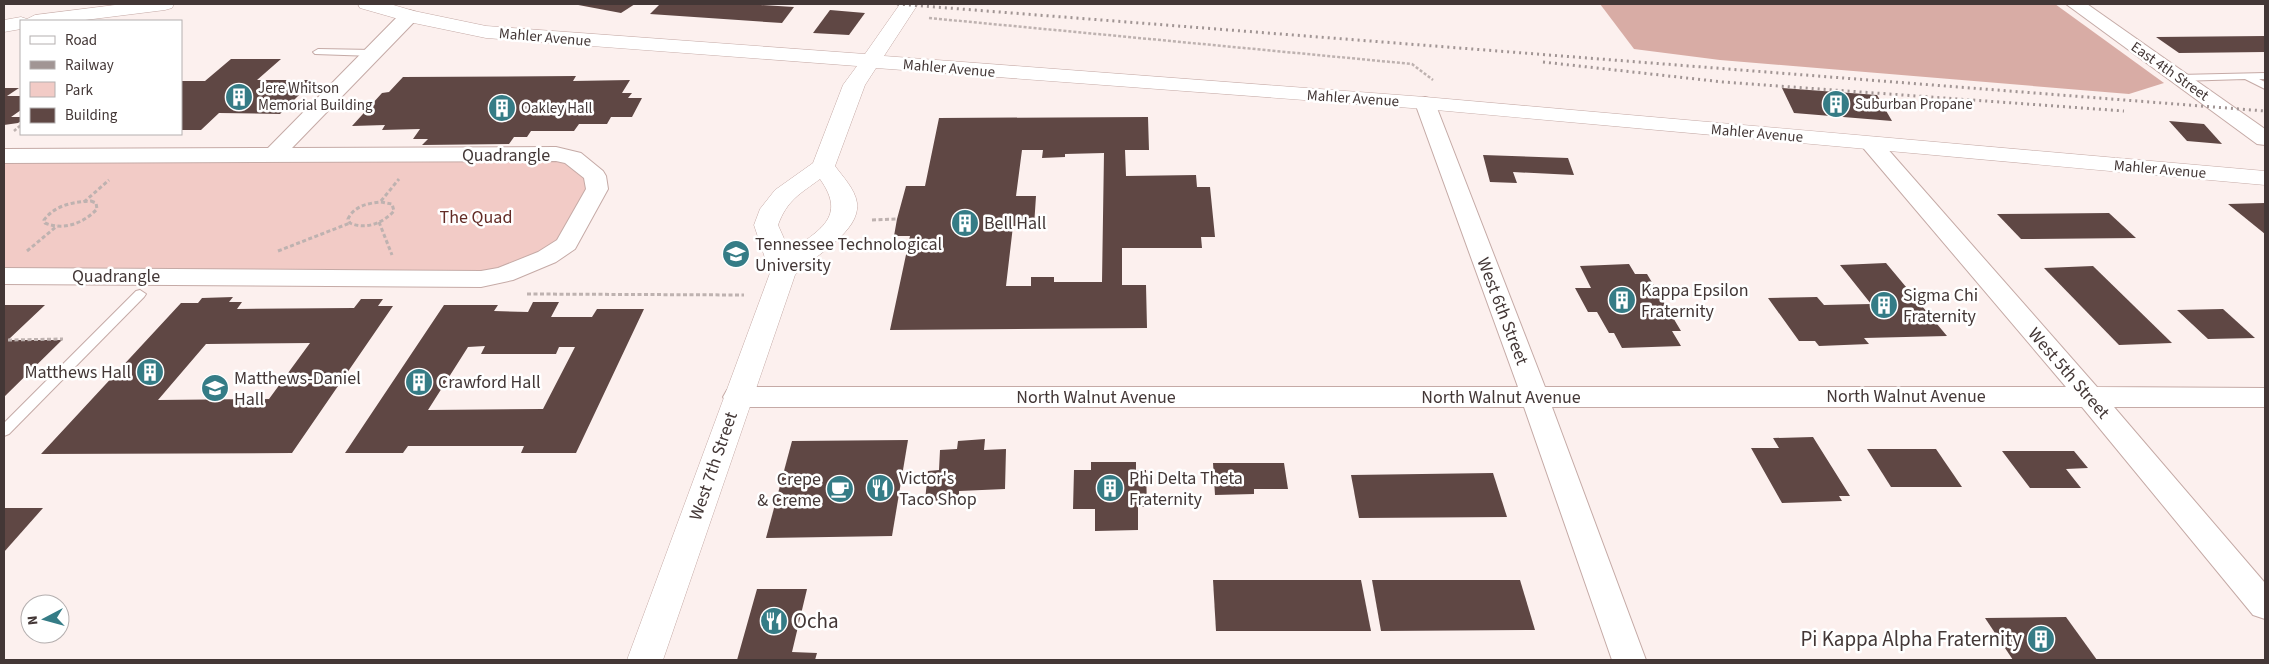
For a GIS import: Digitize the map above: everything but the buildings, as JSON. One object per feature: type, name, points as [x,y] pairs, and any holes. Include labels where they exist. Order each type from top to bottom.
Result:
[{"type":"street","points":[[43,20],[164,4]]},
{"type":"street","points":[[367,4],[397,11],[409,16],[486,32]]},
{"type":"street","points":[[783,273],[779,257],[766,225],[772,209],[797,183],[824,166],[854,85],[909,4]]},
{"type":"street","name":"East 4th Street","points":[[2075,4],[2265,139]]},
{"type":"street","name":"Mahler Avenue","points":[[453,8],[486,32],[1425,103],[2265,178]]},
{"type":"street","points":[[278,150],[409,16]]},
{"type":"street","points":[[4,26],[20,23]]},
{"type":"street","name":"West 6th Street","points":[[1425,103],[1535,397],[1629,660]]},
{"type":"street","name":"West 5th Street","points":[[1870,144],[2089,396],[2265,606]]},
{"type":"street","name":"Quadrangle","points":[[4,156],[556,154],[573,158],[596,176],[597,189],[566,244],[547,257],[504,275],[481,279],[4,276]]},
{"type":"street","name":"West 7th Street","points":[[645,660],[737,396],[783,273],[840,223],[845,207],[842,192],[824,166]]},
{"type":"street","name":"North Walnut Avenue","points":[[737,396],[2265,397]]},
{"type":"lane","points":[[318,52],[373,53]]},
{"type":"lane","points":[[2179,78],[2265,76]]},
{"type":"lane","points":[[2248,77],[2265,86]]},
{"type":"lane","points":[[4,431],[140,294]]},
{"type":"path","points":[[76,202],[96,203],[97,209],[94,214],[81,221],[64,226],[49,226],[44,220],[52,211],[67,204],[76,202]]},
{"type":"path","points":[[381,202],[392,204],[394,207],[394,211],[386,219],[368,225],[357,226],[348,219],[349,215],[358,208],[381,202]]},
{"type":"path","points":[[868,220],[897,219]]},
{"type":"path","points":[[8,340],[67,339]]},
{"type":"green space","name":"The Quad","points":[[556,154],[595,176],[566,244],[481,279],[4,280],[4,156]]},
{"type":"shaded area","points":[[1600,4],[2055,4],[2164,83],[2129,94],[1720,60],[1634,49]]},
{"type":"railway","points":[[897,4],[2265,111]]},
{"type":"railway","points":[[1543,62],[1723,82],[2124,111]]},
{"type":"place","name":"Jere Whitson Memorial Building","points":[[239,97]]},
{"type":"place","name":"Suburban Propane","points":[[1836,104]]},
{"type":"place","name":"Oakley Hall","points":[[502,108]]},
{"type":"place","name":"Bell Hall","points":[[965,223]]},
{"type":"place","name":"Tennessee Technological University","points":[[736,254]]},
{"type":"place","name":"Kappa Epsilon Fraternity","points":[[1622,300]]},
{"type":"place","name":"Sigma Chi Fraternity","points":[[1884,305]]},
{"type":"place","name":"Matthews Hall","points":[[150,372]]},
{"type":"place","name":"Crawford Hall","points":[[419,382]]},
{"type":"place","name":"Matthews-Daniel Hall","points":[[215,388]]},
{"type":"place","name":"Victor's Taco Shop","points":[[880,488]]},
{"type":"place","name":"Phi Delta Theta Fraternity","points":[[1110,488]]},
{"type":"place","name":"Crepe & Creme","points":[[840,489]]},
{"type":"place","name":"Ocha","points":[[774,621]]},
{"type":"place","name":"Pi Kappa Alpha Fraternity","points":[[2041,639]]}]
